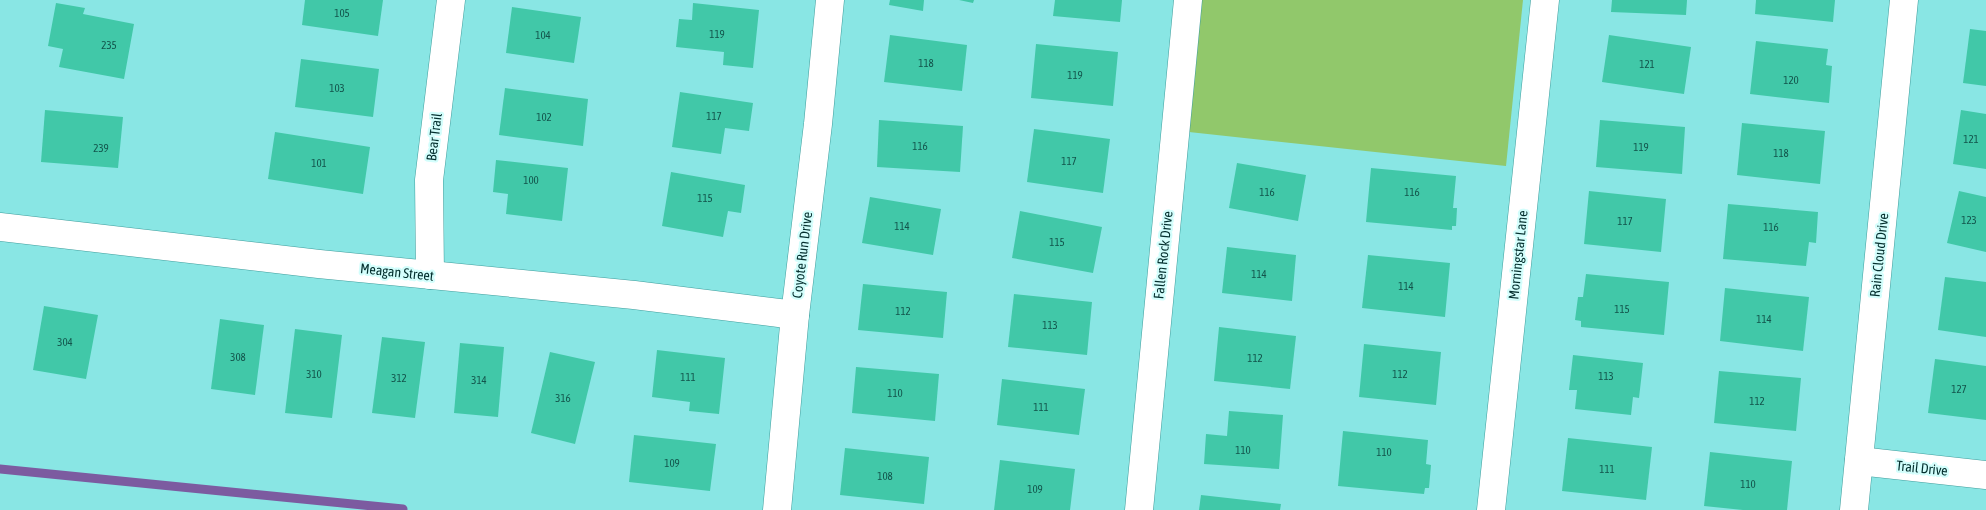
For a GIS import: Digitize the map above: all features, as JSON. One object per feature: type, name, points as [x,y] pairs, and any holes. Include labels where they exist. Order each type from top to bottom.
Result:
[{"type":"street","name":"Bear Trail","points":[[430,275],[429,180],[451,0]]},
{"type":"street","name":"Coyote Run Drive","points":[[777,510],[795,314],[818,124],[830,0]]},
{"type":"street","name":"Fallen Rock Drive","points":[[1139,510],[1188,0]]},
{"type":"street","name":"Morningstar Lane","points":[[1490,510],[1545,0]]},
{"type":"street","name":"Rain Cloud Drive","points":[[1854,510],[1904,0]]},
{"type":"street","name":"Meagan Street","points":[[0,227],[795,314]]},
{"type":"street","name":"Trail Drive","points":[[1859,462],[1986,475]]},
{"type":"green space","points":[[1202,0],[1523,0],[1506,166],[1189,132]]},
{"type":"building","points":[[305,0],[383,0],[378,36],[302,25]]},
{"type":"building","points":[[890,0],[924,0],[923,11],[889,5]]},
{"type":"building","points":[[959,0],[974,0],[973,3]]},
{"type":"building","points":[[1055,0],[1122,0],[1120,22],[1053,16]]},
{"type":"building","points":[[1612,0],[1687,0],[1686,15],[1611,12]]},
{"type":"building","points":[[1756,0],[1835,0],[1833,22],[1755,14]]},
{"type":"building","points":[[56,3],[85,8],[83,14],[134,24],[124,79],[59,67],[63,49],[48,46]]},
{"type":"building","points":[[693,3],[759,10],[753,68],[723,65],[724,52],[676,47],[679,19],[692,20]]},
{"type":"building","points":[[512,7],[581,17],[574,63],[506,53]]},
{"type":"building","points":[[1970,29],[1986,31],[1986,86],[1963,83]]},
{"type":"building","points":[[890,35],[967,45],[962,91],[884,82]]},
{"type":"building","points":[[1609,35],[1691,47],[1684,94],[1602,82]]},
{"type":"building","points":[[1756,41],[1828,49],[1826,65],[1832,66],[1829,103],[1750,94]]},
{"type":"building","points":[[1036,44],[1118,52],[1113,106],[1031,98]]},
{"type":"building","points":[[301,59],[379,69],[373,117],[295,107]]},
{"type":"building","points":[[505,88],[588,99],[583,146],[499,135]]},
{"type":"building","points":[[680,92],[753,103],[749,131],[725,128],[721,154],[672,147]]},
{"type":"building","points":[[45,110],[123,117],[118,168],[41,162]]},
{"type":"building","points":[[1961,110],[1986,114],[1986,169],[1953,164]]},
{"type":"building","points":[[879,120],[963,126],[960,172],[877,167]]},
{"type":"building","points":[[1600,120],[1685,127],[1682,174],[1596,167]]},
{"type":"building","points":[[1742,123],[1825,131],[1820,184],[1737,175]]},
{"type":"building","points":[[1034,129],[1110,139],[1103,193],[1027,182]]},
{"type":"building","points":[[275,132],[370,147],[363,194],[268,179]]},
{"type":"building","points":[[496,160],[568,168],[562,221],[506,214],[508,194],[493,192]]},
{"type":"building","points":[[1237,163],[1306,175],[1298,221],[1229,208]]},
{"type":"building","points":[[1371,168],[1456,176],[1453,208],[1457,208],[1456,226],[1452,226],[1452,230],[1366,222]]},
{"type":"building","points":[[671,172],[745,185],[741,213],[728,211],[723,237],[662,226]]},
{"type":"building","points":[[1589,191],[1666,199],[1661,252],[1584,244]]},
{"type":"building","points":[[1959,191],[1986,197],[1986,252],[1947,243]]},
{"type":"building","points":[[870,197],[941,209],[933,255],[862,243]]},
{"type":"building","points":[[1728,204],[1818,212],[1816,243],[1809,242],[1806,266],[1723,259]]},
{"type":"building","points":[[1020,211],[1102,227],[1093,273],[1012,258]]},
{"type":"building","points":[[1227,247],[1296,255],[1292,301],[1222,293]]},
{"type":"building","points":[[1368,255],[1450,263],[1445,317],[1362,308]]},
{"type":"building","points":[[1586,274],[1669,282],[1664,335],[1581,327],[1581,321],[1575,320],[1578,297],[1583,297]]},
{"type":"building","points":[[1945,277],[1986,282],[1986,337],[1938,330]]},
{"type":"building","points":[[863,284],[947,292],[943,338],[858,330]]},
{"type":"building","points":[[1725,288],[1809,297],[1803,351],[1720,341]]},
{"type":"building","points":[[1014,294],[1092,302],[1087,355],[1008,347]]},
{"type":"building","points":[[44,306],[98,315],[86,379],[33,370]]},
{"type":"building","points":[[220,319],[264,325],[255,395],[211,389]]},
{"type":"building","points":[[1219,327],[1296,336],[1290,389],[1214,381]]},
{"type":"building","points":[[295,329],[342,335],[332,418],[285,413]]},
{"type":"building","points":[[382,337],[425,342],[415,418],[372,413]]},
{"type":"building","points":[[460,343],[504,347],[498,417],[454,413]]},
{"type":"building","points":[[1364,344],[1441,352],[1436,405],[1359,397]]},
{"type":"building","points":[[657,350],[725,358],[719,414],[689,411],[690,402],[652,397]]},
{"type":"building","points":[[550,352],[595,362],[575,444],[531,433]]},
{"type":"building","points":[[1573,355],[1643,363],[1639,398],[1633,397],[1631,415],[1575,409],[1577,390],[1569,390]]},
{"type":"building","points":[[1935,359],[1986,366],[1986,420],[1928,413]]},
{"type":"building","points":[[856,367],[939,374],[935,421],[852,413]]},
{"type":"building","points":[[1719,371],[1801,378],[1796,431],[1714,423]]},
{"type":"building","points":[[1002,379],[1085,389],[1079,435],[997,425]]},
{"type":"building","points":[[1229,411],[1283,415],[1279,469],[1204,464],[1206,434],[1227,436]]},
{"type":"building","points":[[1343,431],[1428,440],[1426,464],[1431,465],[1429,488],[1425,488],[1424,494],[1338,486]]},
{"type":"building","points":[[634,435],[716,444],[710,491],[629,482]]},
{"type":"building","points":[[1568,438],[1652,447],[1646,500],[1562,491]]},
{"type":"building","points":[[845,448],[929,457],[924,504],[840,495]]},
{"type":"building","points":[[1710,452],[1792,461],[1787,510],[1743,510],[1704,506]]},
{"type":"building","points":[[1000,460],[1075,469],[1070,510],[994,510]]},
{"type":"building","points":[[1201,495],[1281,504],[1280,510],[1199,510]]},
{"type":"waterway","points":[[0,469],[403,509]]}]
